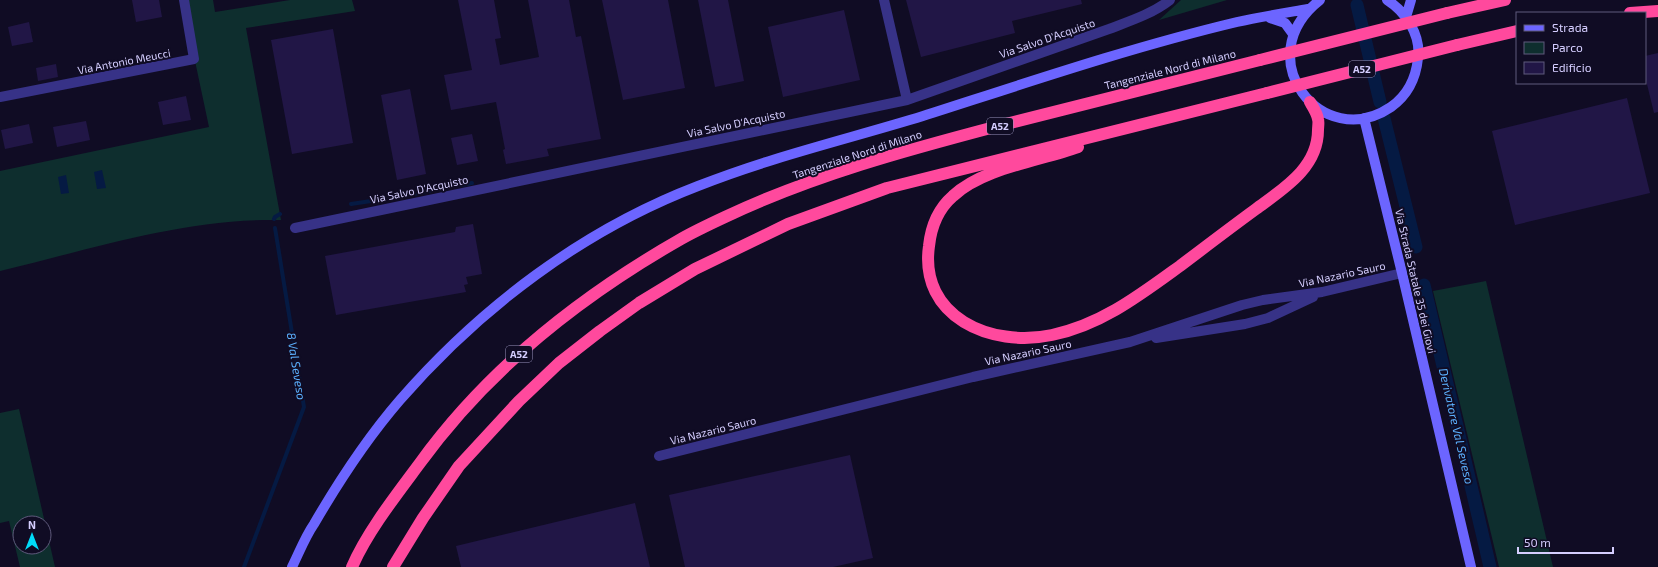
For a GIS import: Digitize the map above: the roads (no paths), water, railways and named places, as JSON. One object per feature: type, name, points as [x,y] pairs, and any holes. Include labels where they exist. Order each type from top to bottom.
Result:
[{"type":"highway","name":"Tangenziale Nord di Milano","points":[[352,567],[394,497],[438,437],[470,401],[529,344],[559,320],[599,290],[682,238],[746,207],[818,178],[905,150],[1447,13],[1505,0]]},
{"type":"highway","points":[[1644,12],[1658,11]]},
{"type":"highway","name":"A52","points":[[393,567],[420,523],[459,466],[519,401],[559,363],[638,303],[696,269],[788,224],[887,188],[1516,31]]},
{"type":"highway","points":[[1160,120],[1055,155],[982,177],[958,192],[944,205],[939,213],[931,232],[928,248],[928,266],[930,277],[933,288],[944,307],[962,321],[975,328],[997,336],[1029,339],[1052,335],[1086,325],[1115,311],[1170,273],[1280,191],[1302,172],[1316,150],[1318,138],[1318,119],[1310,102]]},
{"type":"main road","points":[[1320,0],[1308,9],[1299,21],[1293,34],[1290,52],[1291,70],[1298,87],[1310,102],[1321,110],[1332,115],[1353,119],[1364,118],[1382,113],[1397,102],[1409,88],[1416,71],[1418,53],[1416,35],[1406,17],[1395,5],[1387,0]]},
{"type":"main road","points":[[1406,17],[1411,0]]},
{"type":"main road","points":[[292,567],[312,526],[352,463],[399,401],[457,339],[524,283],[585,242],[641,210],[698,186],[800,151],[916,118],[1163,42],[1236,22],[1308,9]]},
{"type":"main road","points":[[1264,18],[1273,18],[1286,23],[1293,34]]},
{"type":"main road","name":"Via Strada Statale 35 dei Giovi","points":[[1364,118],[1471,567]]},
{"type":"street","name":"Via Antonio Meucci","points":[[0,98],[194,59],[184,0]]},
{"type":"street","points":[[884,0],[907,100]]},
{"type":"street","name":"Via Salvo D'Acquisto","points":[[295,228],[907,100],[1109,29],[1143,16],[1170,0]]},
{"type":"street","name":"Via Nazario Sauro","points":[[659,456],[973,377],[1130,342],[1242,305],[1263,300],[1322,292],[1402,273]]},
{"type":"street","points":[[1130,342],[1245,324],[1268,318],[1322,292]]},
{"type":"water","points":[[102,170],[106,188],[97,189],[94,172]]},
{"type":"water","points":[[66,175],[69,193],[61,194],[58,177]]},
{"type":"waterway","name":"Derivatore Val Seveso","points":[[1357,5],[1380,102]]},
{"type":"waterway","name":"Derivatore Val Seveso","points":[[1384,118],[1416,247]]},
{"type":"waterway","name":"8 Val Seveso","points":[[461,185],[472,183]]},
{"type":"waterway","name":"8 Val Seveso","points":[[409,195],[429,191]]},
{"type":"waterway","name":"8 Val Seveso","points":[[351,204],[371,201]]},
{"type":"waterway","name":"8 Val Seveso","points":[[274,219],[280,214]]},
{"type":"waterway","name":"8 Val Seveso","points":[[244,567],[304,407],[275,228]]},
{"type":"waterway","name":"Derivatore Val Seveso","points":[[1424,285],[1490,567]]}]
